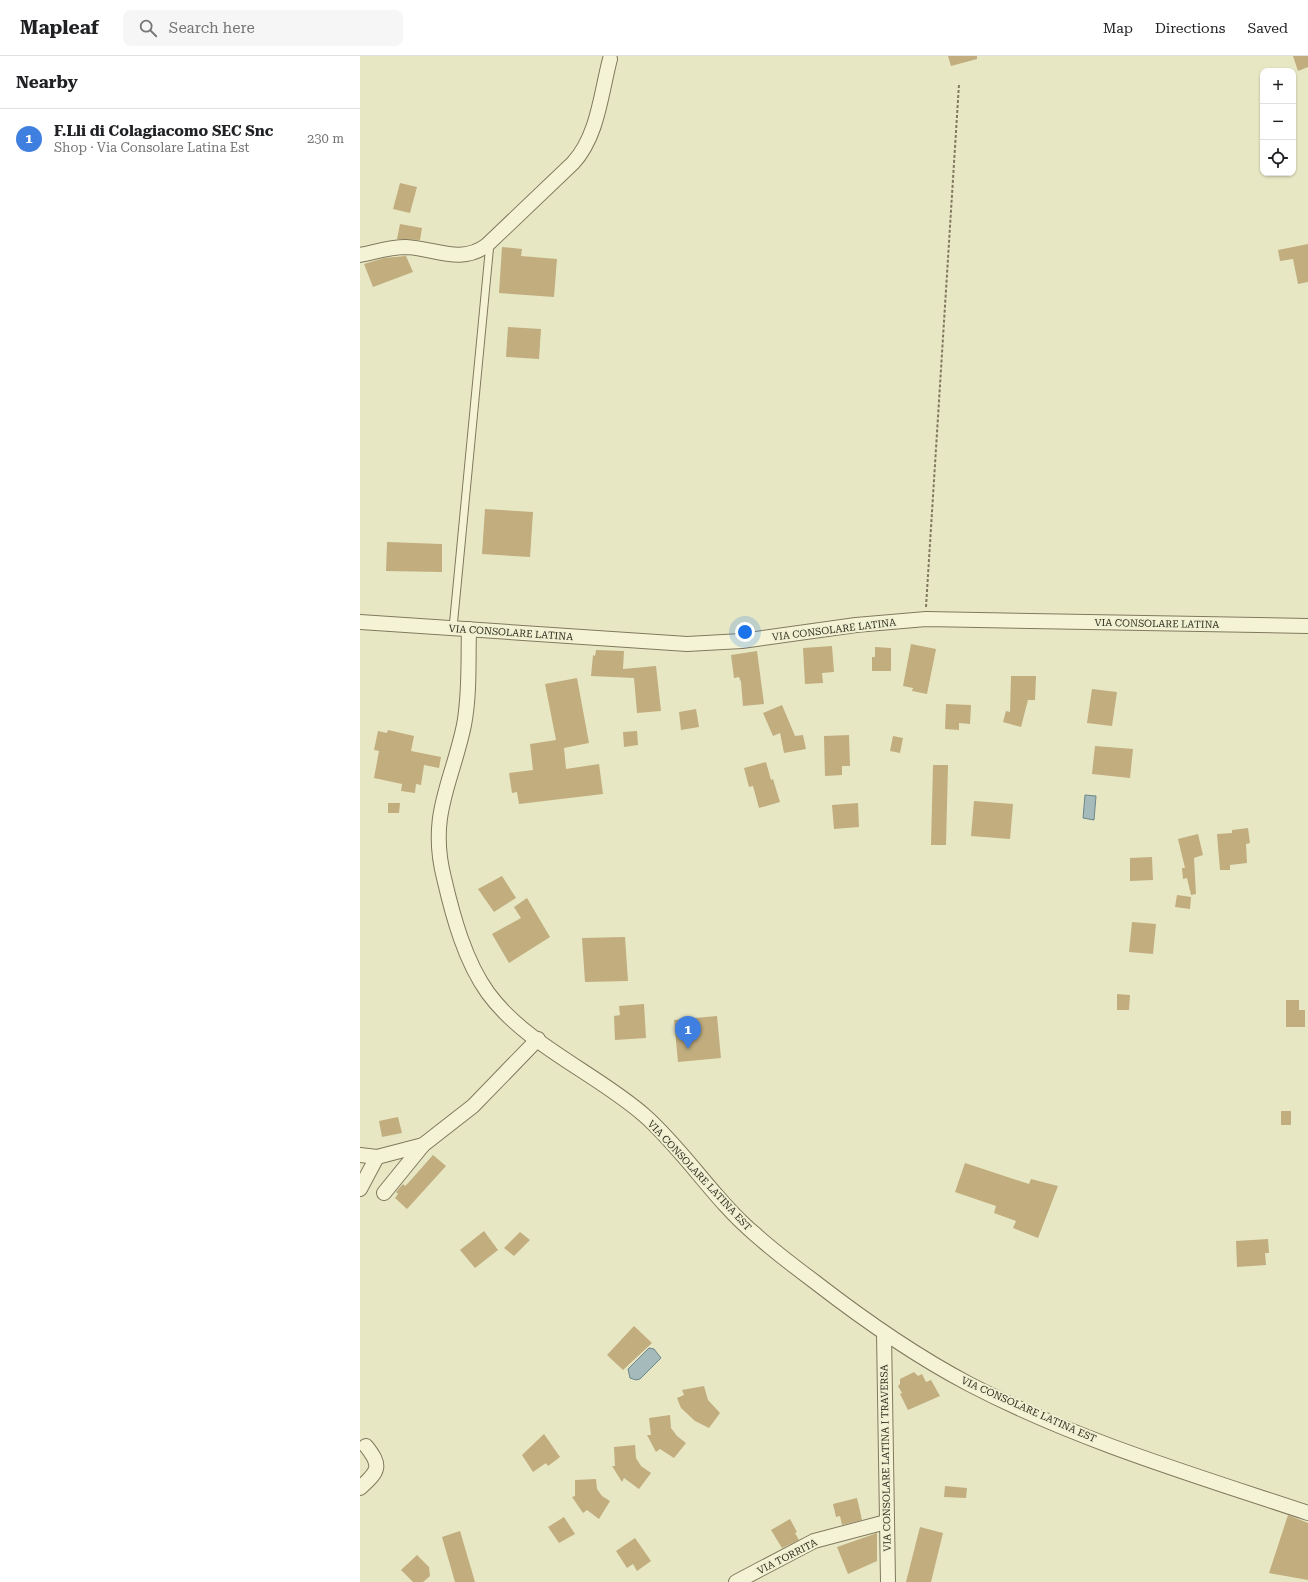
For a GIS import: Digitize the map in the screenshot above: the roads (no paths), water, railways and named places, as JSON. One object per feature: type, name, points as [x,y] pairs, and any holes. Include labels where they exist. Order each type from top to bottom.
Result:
[{"type":"street","points":[[360,255],[403,247],[458,256],[480,250],[573,163],[585,147],[592,131],[610,59]]},
{"type":"street","name":"VIA CONSOLARE LATINA","points":[[360,622],[656,643],[711,644],[751,640],[856,625],[926,619],[1308,626]]},
{"type":"street","name":"VIA CONSOLARE LATINA EST","points":[[468,629],[468,691],[465,718],[439,818],[438,842],[441,867],[464,943],[482,984],[503,1010],[538,1039],[644,1114],[751,1232],[884,1333],[965,1381],[1052,1422],[1129,1452],[1308,1513]]},
{"type":"street","points":[[384,1193],[423,1145],[473,1106],[538,1039]]},
{"type":"street","points":[[360,1155],[377,1156],[423,1145]]},
{"type":"street","points":[[360,1189],[377,1156]]},
{"type":"street","name":"VIA CONSOLARE LATINA I TRAVERSA","points":[[884,1333],[888,1582]]},
{"type":"street","points":[[360,1488],[374,1474],[377,1467],[376,1461],[366,1446]]},
{"type":"street","name":"VIA TORRITA","points":[[736,1582],[819,1539],[886,1522]]},
{"type":"lane","points":[[453,628],[490,242]]},
{"type":"place","name":"F.Lli di Colagiacomo SEC Snc","points":[[688,1049]]}]
